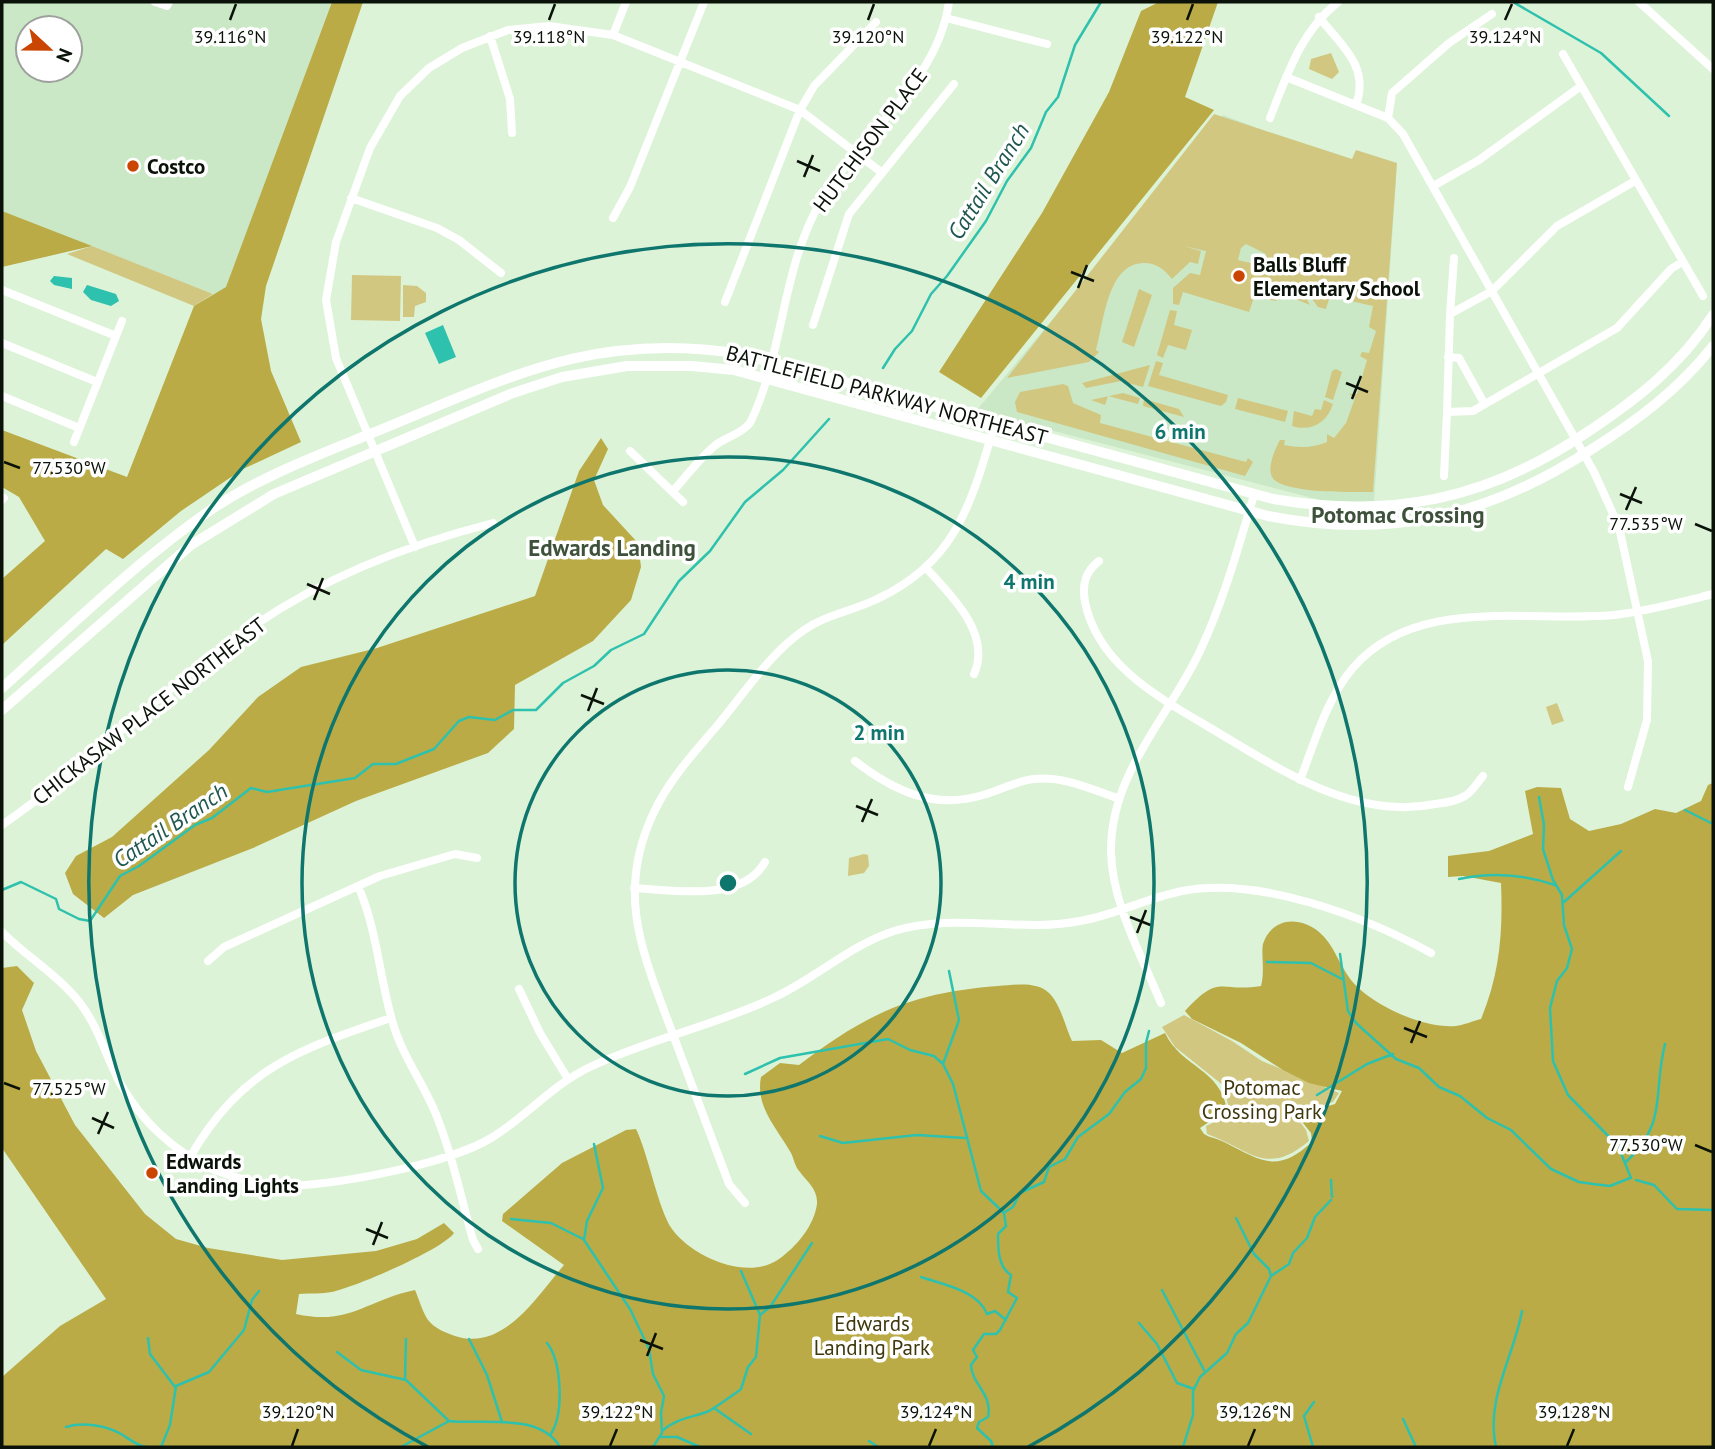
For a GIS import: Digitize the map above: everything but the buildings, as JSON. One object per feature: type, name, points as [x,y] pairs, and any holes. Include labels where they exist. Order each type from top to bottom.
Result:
[{"type":"main road","name":"BATTLEFIELD PARKWAY NORTHEAST","points":[[2,688],[158,550],[215,507],[270,477],[368,435],[534,367],[579,356],[632,348],[684,347],[770,360],[1254,495],[1306,505],[1345,508],[1424,502],[1494,483],[1577,440],[1661,378],[1694,342],[1713,315]]},
{"type":"main road","name":"BATTLEFIELD PARKWAY NORTHEAST","points":[[2,710],[209,532],[274,494],[513,393],[585,371],[672,365],[716,368],[765,378],[1249,511],[1293,521],[1344,526],[1427,520],[1511,495],[1584,455],[1654,407],[1686,378],[1713,346]]},
{"type":"street","points":[[155,2],[167,6],[169,2]]},
{"type":"street","points":[[613,35],[626,2]]},
{"type":"street","points":[[613,218],[630,187],[704,2]]},
{"type":"street","name":"HUTCHISON PLACE","points":[[673,491],[712,448],[737,435],[750,423],[803,238],[822,199],[925,68],[946,18],[949,2]]},
{"type":"street","points":[[1270,118],[1286,77],[1319,17],[1338,2]]},
{"type":"street","points":[[1639,2],[1652,10],[1713,69]]},
{"type":"street","points":[[1652,10],[1658,2]]},
{"type":"street","points":[[1388,118],[1392,93],[1449,43],[1492,14]]},
{"type":"street","points":[[1319,17],[1358,67],[1362,84],[1356,105]]},
{"type":"street","points":[[946,18],[1047,44]]},
{"type":"street","points":[[725,302],[800,110],[814,86],[876,22]]},
{"type":"street","points":[[415,547],[337,358],[328,320],[330,263],[351,198],[379,128],[400,96],[438,63],[490,36],[508,30],[549,26],[613,35],[800,110],[881,172]]},
{"type":"street","points":[[490,36],[510,99],[512,133]]},
{"type":"street","points":[[1563,54],[1703,296]]},
{"type":"street","points":[[1286,77],[1388,118],[1403,134],[1435,185],[1577,440],[1619,527],[1648,661],[1649,700],[1628,787]]},
{"type":"street","points":[[813,325],[842,228],[857,201],[954,84]]},
{"type":"street","points":[[1435,185],[1479,160],[1581,86]]},
{"type":"street","points":[[1450,314],[1492,291],[1557,226],[1635,181]]},
{"type":"street","points":[[351,198],[437,228],[460,240],[501,273]]},
{"type":"street","points":[[1444,476],[1454,258]]},
{"type":"street","points":[[1447,412],[1473,411],[1617,328],[1671,269],[1682,262]]},
{"type":"street","points":[[2,290],[116,336]]},
{"type":"street","points":[[74,442],[122,321]]},
{"type":"street","points":[[2,343],[97,382]]},
{"type":"street","points":[[1448,357],[1459,358],[1484,403]]},
{"type":"street","points":[[2,396],[79,428]]},
{"type":"street","points":[[745,1203],[729,1184],[640,948],[635,888],[645,833],[663,794],[778,653],[819,621],[893,592],[926,568],[945,547],[967,513],[995,423]]},
{"type":"street","points":[[630,451],[683,502]]},
{"type":"street","points":[[1161,1003],[1123,909],[1111,854],[1117,798],[1131,765],[1171,704],[1213,622],[1254,495]]},
{"type":"street","name":"CHICKASAW PLACE NORTHEAST","points":[[2,825],[68,777],[255,625],[310,593],[415,547],[493,523]]},
{"type":"street","points":[[1099,561],[1088,569],[1083,583],[1093,627],[1123,669],[1171,704],[1300,779],[1353,801],[1410,808],[1466,796],[1483,776]]},
{"type":"street","points":[[926,568],[955,599],[972,629],[980,656],[974,674]]},
{"type":"street","points":[[1300,779],[1330,704],[1343,681],[1369,652],[1399,633],[1450,620],[1591,616],[1639,611],[1713,594]]},
{"type":"street","points":[[855,761],[896,789],[930,799],[969,799],[1021,781],[1051,778],[1117,798]]},
{"type":"street","points":[[208,961],[223,947],[358,886],[455,853],[477,858]]},
{"type":"street","points":[[635,888],[718,889],[735,886],[758,874],[765,862]]},
{"type":"street","points":[[358,886],[372,920],[391,1018],[406,1058],[434,1109],[478,1249]]},
{"type":"street","points":[[2,932],[53,975],[80,1004],[131,1101],[159,1133],[190,1157],[238,1178],[300,1186],[451,1157],[495,1136],[568,1079],[592,1066],[771,999],[823,971],[863,945],[898,930],[936,923],[1058,924],[1093,919],[1186,890],[1251,890],[1365,921],[1430,953]]},
{"type":"street","points":[[519,989],[540,1033],[568,1079]]},
{"type":"street","points":[[190,1157],[234,1097],[270,1068],[310,1046],[391,1018]]},
{"type":"shaded area","points":[[2,2],[332,2],[226,288],[213,294],[2,211]]},
{"type":"shaded area","name":"Balls Bluff Elementary School","points":[[1223,115],[1396,180],[1374,503],[1324,501],[976,411]]},
{"type":"green space","points":[[332,2],[363,2],[266,286],[261,319],[271,371],[301,442],[243,469],[181,511],[123,559],[106,549],[2,645],[2,579],[45,541],[19,497],[2,487],[2,430],[127,477],[194,306],[226,287]]},
{"type":"green space","points":[[1159,2],[1218,2],[1185,97],[1214,110],[981,398],[939,372],[1042,213],[1109,92],[1141,11]]},
{"type":"green space","points":[[1331,53],[1339,72],[1332,79],[1309,69],[1311,59]]},
{"type":"green space","points":[[1214,114],[1352,159],[1356,150],[1397,163],[1373,492],[1319,491],[1289,487],[1278,483],[1272,477],[1270,468],[1280,440],[1285,440],[1284,445],[1290,446],[1316,445],[1327,442],[1327,434],[1334,438],[1346,423],[1355,398],[1349,394],[1357,394],[1367,360],[1360,356],[1362,352],[1369,353],[1376,331],[1369,327],[1373,306],[1333,297],[1329,299],[1326,309],[1318,307],[1307,292],[1260,280],[1249,312],[1183,292],[1179,305],[1173,304],[1173,288],[1190,273],[1200,275],[1206,251],[1183,246],[1201,251],[1198,264],[1190,262],[1172,279],[1160,267],[1148,263],[1132,266],[1122,273],[1109,296],[1096,350],[1099,352],[1089,362],[1007,378]],"holes":[[[1246,244],[1266,254],[1263,266],[1238,260],[1241,248]]]},
{"type":"green space","points":[[2,211],[92,246],[2,267]]},
{"type":"green space","points":[[92,246],[213,294],[194,306],[67,254]]},
{"type":"green space","points":[[352,275],[401,276],[400,321],[351,320]]},
{"type":"green space","points":[[403,285],[417,286],[426,293],[426,302],[415,306],[414,317],[403,317]]},
{"type":"green space","points":[[1269,287],[1305,297],[1310,305],[1286,295],[1285,298],[1278,297],[1276,301],[1267,299]]},
{"type":"green space","points":[[1139,289],[1152,295],[1134,347],[1122,342]]},
{"type":"green space","points":[[1170,310],[1177,311],[1174,325],[1192,330],[1186,350],[1168,345],[1163,358],[1157,355]]},
{"type":"green space","points":[[1156,361],[1163,363],[1159,375],[1228,395],[1226,402],[1221,406],[1148,386]]},
{"type":"green space","points":[[1150,365],[1143,387],[1121,381],[1086,388],[1082,383]]},
{"type":"green space","points":[[1336,369],[1342,372],[1333,400],[1325,397],[1332,371]]},
{"type":"green space","points":[[1063,384],[1068,386],[1073,403],[1101,415],[1100,423],[1246,462],[1248,458],[1253,462],[1245,476],[1017,412],[1015,402],[1020,392]]},
{"type":"green space","points":[[1123,393],[1140,398],[1138,404],[1109,396]]},
{"type":"green space","points":[[1108,396],[1105,405],[1091,400]]},
{"type":"green space","points":[[1238,398],[1288,411],[1285,422],[1235,409]]},
{"type":"green space","points":[[1144,399],[1179,409],[1184,417],[1143,406]]},
{"type":"green space","points":[[1324,400],[1333,404],[1322,421],[1306,428],[1292,426],[1294,411],[1312,416],[1315,409],[1321,410]]},
{"type":"green space","points":[[601,438],[608,449],[594,480],[603,505],[638,543],[641,567],[631,600],[593,641],[515,685],[514,729],[488,753],[356,801],[253,848],[133,895],[104,918],[73,894],[65,873],[76,856],[112,837],[209,750],[258,697],[301,667],[377,648],[535,596],[579,471]]},
{"type":"green space","points":[[1557,703],[1564,721],[1552,725],[1546,707]]},
{"type":"green space","name":"Edwards Landing Park","points":[[1713,783],[1713,1447],[2,1447],[2,1377],[60,1326],[106,1299],[2,1148],[2,968],[17,966],[34,983],[22,1010],[36,1051],[75,1125],[145,1214],[176,1239],[208,1248],[282,1260],[376,1251],[417,1239],[444,1223],[454,1233],[433,1249],[378,1276],[343,1289],[328,1293],[299,1294],[296,1314],[330,1317],[415,1290],[428,1320],[433,1325],[455,1336],[473,1339],[504,1329],[518,1318],[564,1265],[502,1221],[503,1214],[562,1163],[626,1130],[636,1129],[662,1209],[681,1240],[707,1257],[737,1267],[753,1268],[779,1259],[798,1242],[808,1228],[817,1199],[764,1108],[761,1077],[780,1063],[799,1065],[869,1019],[915,1000],[939,994],[1011,985],[1038,987],[1049,993],[1057,1003],[1072,1041],[1101,1040],[1122,1053],[1165,1033],[1181,1054],[1209,1076],[1223,1096],[1227,1110],[1200,1128],[1204,1134],[1259,1159],[1279,1161],[1289,1158],[1312,1142],[1311,1133],[1299,1118],[1301,1114],[1335,1104],[1342,1091],[1309,1083],[1283,1070],[1241,1043],[1192,1019],[1185,1011],[1206,992],[1220,986],[1261,986],[1263,944],[1273,928],[1287,922],[1304,923],[1312,927],[1329,942],[1347,974],[1360,989],[1399,1014],[1443,1026],[1481,1019],[1499,952],[1501,883],[1463,876],[1448,877],[1448,856],[1489,851],[1533,834],[1525,791],[1537,787],[1561,788],[1570,819],[1589,831],[1621,824],[1655,809],[1676,813],[1701,801],[1708,785]]},
{"type":"green space","points":[[868,855],[869,866],[864,873],[848,876],[849,858]]},
{"type":"green space","name":"Potomac Crossing Park","points":[[1184,1015],[1262,1061],[1339,1093],[1333,1102],[1294,1114],[1306,1130],[1309,1141],[1294,1152],[1269,1159],[1247,1153],[1207,1134],[1206,1126],[1223,1118],[1229,1109],[1224,1086],[1175,1047],[1162,1027]]},
{"type":"water","points":[[54,276],[72,278],[72,289],[54,285],[50,281]]},
{"type":"water","points":[[87,285],[116,294],[119,301],[111,306],[91,300],[83,292]]},
{"type":"water","points":[[443,325],[456,357],[439,364],[425,333]]},
{"type":"waterway","name":"Cattail Branch","points":[[883,368],[895,349],[912,331],[931,294],[986,221],[1007,181],[1031,148],[1046,112],[1058,97],[1075,45],[1101,2]]},
{"type":"waterway","points":[[1513,2],[1601,53],[1669,116]]},
{"type":"waterway","name":"Cattail Branch","points":[[2,890],[21,882],[56,899],[59,909],[79,919],[90,921],[120,876],[139,866],[195,825],[212,818],[251,788],[267,792],[355,778],[373,764],[396,764],[434,749],[459,721],[469,717],[495,720],[513,710],[536,710],[563,683],[594,666],[611,650],[644,634],[679,581],[710,551],[745,502],[783,470],[829,419]]},
{"type":"waterway","points":[[1539,797],[1544,825],[1543,849],[1553,880],[1562,895],[1564,925],[1572,949],[1567,968],[1557,981],[1550,1008],[1553,1061],[1568,1095],[1618,1146],[1631,1178]]},
{"type":"waterway","points":[[1685,810],[1713,824]]},
{"type":"waterway","points":[[1564,902],[1621,851]]},
{"type":"waterway","points":[[1459,879],[1507,875],[1555,885]]},
{"type":"waterway","points":[[1340,954],[1348,1011],[1356,1023],[1396,1059],[1419,1068],[1439,1087],[1460,1096],[1487,1118],[1511,1130],[1551,1169],[1579,1182],[1610,1186],[1630,1178]]},
{"type":"waterway","points":[[1267,962],[1311,963],[1342,979]]},
{"type":"waterway","points":[[949,971],[959,1020],[943,1064],[953,1084],[981,1191],[1004,1213],[1006,1226],[998,1234],[999,1251],[1003,1267],[1011,1275],[1008,1292],[1017,1298],[1000,1330],[996,1334],[984,1334],[973,1350],[977,1357],[971,1365],[972,1372],[989,1409],[988,1417],[979,1422],[977,1428],[991,1441],[993,1447]]},
{"type":"waterway","points":[[1005,1212],[1013,1207],[1020,1193],[1044,1182],[1049,1167],[1065,1159],[1078,1137],[1109,1114],[1125,1092],[1141,1079],[1146,1068],[1149,1031]]},
{"type":"waterway","points":[[745,1074],[780,1058],[888,1039],[910,1050],[934,1056],[943,1064]]},
{"type":"waterway","points":[[1626,1162],[1639,1147],[1654,1120],[1665,1044]]},
{"type":"waterway","points":[[1317,1095],[1367,1064],[1393,1054]]},
{"type":"waterway","points":[[820,1136],[843,1143],[917,1135],[965,1138]]},
{"type":"waterway","points":[[594,1144],[603,1188],[587,1221],[584,1240],[630,1309],[649,1349],[653,1374],[664,1396],[662,1433],[653,1447]]},
{"type":"waterway","points":[[1331,1180],[1332,1197]]},
{"type":"waterway","points":[[1636,1180],[1654,1185],[1677,1209],[1713,1210]]},
{"type":"waterway","points":[[1183,1447],[1193,1415],[1193,1391],[1200,1377],[1227,1353],[1236,1334],[1248,1323],[1271,1276],[1289,1264],[1293,1253],[1307,1238],[1315,1217],[1331,1200]]},
{"type":"waterway","points":[[1236,1218],[1254,1254],[1269,1269],[1271,1276]]},
{"type":"waterway","points":[[511,1219],[551,1223],[583,1239]]},
{"type":"waterway","points":[[662,1431],[679,1421],[709,1411],[741,1389],[748,1367],[756,1357],[760,1315],[770,1307],[812,1243]]},
{"type":"waterway","points":[[741,1271],[760,1315]]},
{"type":"waterway","points":[[921,1277],[968,1294],[983,1306],[987,1314],[995,1311],[1006,1320]]},
{"type":"waterway","points":[[1162,1290],[1204,1370]]},
{"type":"waterway","points":[[161,1447],[170,1425],[176,1386],[209,1372],[244,1330],[252,1300],[259,1291]]},
{"type":"waterway","points":[[1496,1447],[1494,1412],[1497,1395],[1522,1311]]},
{"type":"waterway","points":[[1139,1323],[1157,1344],[1177,1383],[1194,1389]]},
{"type":"waterway","points":[[148,1338],[150,1354],[175,1387]]},
{"type":"waterway","points":[[405,1379],[406,1339]]},
{"type":"waterway","points":[[469,1339],[487,1375],[502,1422]]},
{"type":"waterway","points":[[547,1343],[556,1362],[560,1388],[558,1414],[551,1434]]},
{"type":"waterway","points":[[337,1352],[361,1370],[406,1380],[449,1421],[525,1424],[551,1436],[560,1447]]},
{"type":"waterway","points":[[1313,1447],[1304,1416],[1314,1402]]},
{"type":"waterway","points":[[714,1408],[751,1434]]},
{"type":"waterway","points":[[1403,1419],[1416,1447]]},
{"type":"waterway","points":[[401,1447],[449,1421]]},
{"type":"waterway","points":[[66,1427],[101,1427],[146,1447]]},
{"type":"waterway","points":[[661,1437],[677,1437],[700,1447]]},
{"type":"waterway","points":[[869,1441],[878,1447]]},
{"type":"place","name":"Costco","points":[[133,166]]},
{"type":"place","name":"Balls Bluff Elementary School","points":[[1239,276]]},
{"type":"place","name":"Edwards Landing Lights","points":[[152,1173]]},
{"type":"district","name":"Potomac Crossing","points":[[1398,514]]},
{"type":"district","name":"Edwards Landing","points":[[612,547]]}]
